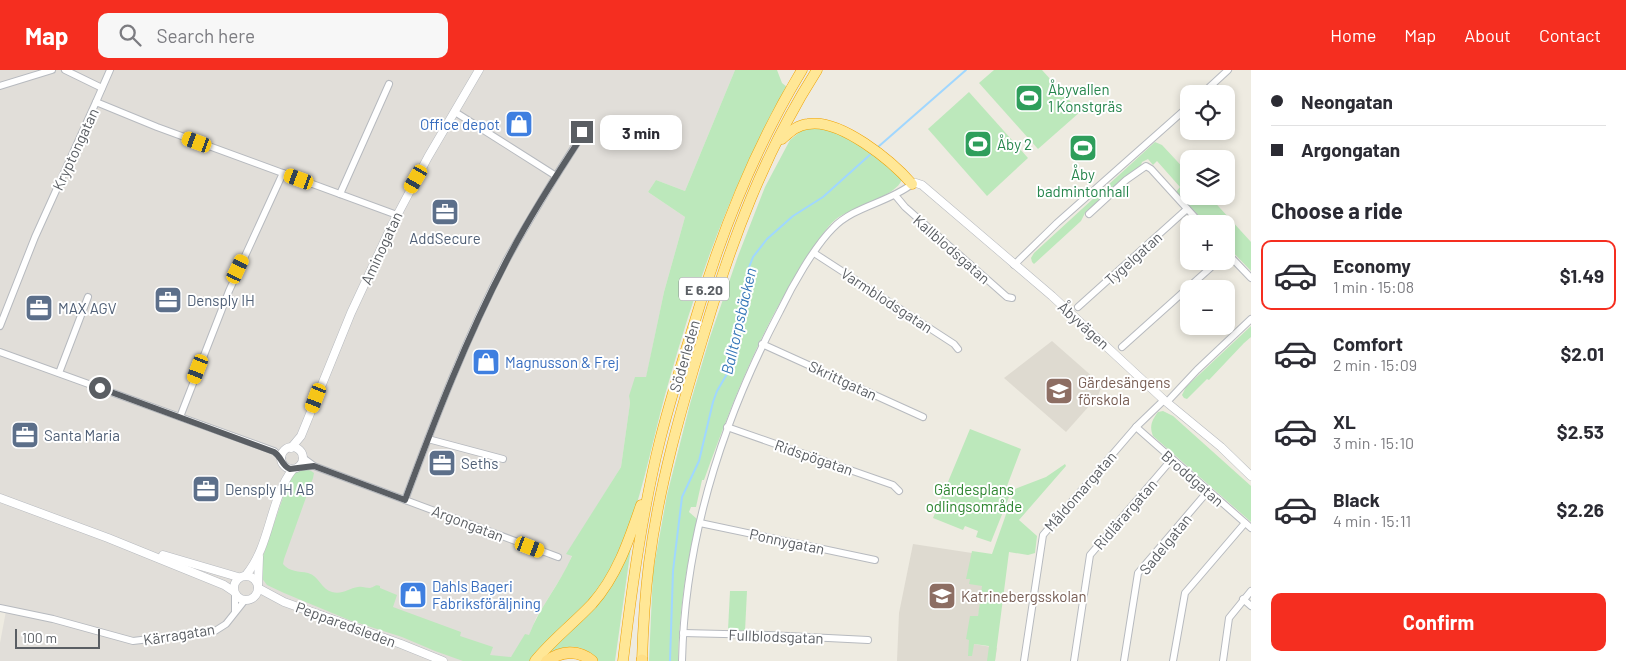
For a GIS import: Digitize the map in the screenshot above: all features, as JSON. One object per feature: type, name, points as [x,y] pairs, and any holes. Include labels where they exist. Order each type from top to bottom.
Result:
[{"type":"highway","name":"Söderleden","points":[[623,661],[633,580],[652,476],[660,440],[684,356],[726,226],[756,157],[802,70]]},
{"type":"highway","name":"Söderleden","points":[[642,661],[649,561],[662,493],[677,426],[710,311],[752,195],[776,145],[817,70]]},
{"type":"highway","points":[[776,145],[792,130],[802,125],[813,123],[827,125],[843,131],[876,150],[912,184]]},
{"type":"highway","points":[[535,661],[592,603],[608,583],[627,546],[652,476]]},
{"type":"highway","points":[[547,661],[554,656],[568,652],[581,654],[592,661]]},
{"type":"street","points":[[0,86],[52,70]]},
{"type":"street","points":[[65,70],[102,88]]},
{"type":"street","points":[[96,102],[110,70]]},
{"type":"street","name":"Aminogatan","points":[[285,456],[300,436],[351,313],[396,215],[479,70]]},
{"type":"street","points":[[1212,85],[1228,70]]},
{"type":"street","points":[[340,194],[389,84]]},
{"type":"street","name":"Kryptongatan","points":[[0,326],[35,237],[96,102],[157,127],[396,215]]},
{"type":"street","points":[[454,112],[556,176]]},
{"type":"street","points":[[1014,264],[1057,223],[1180,114]]},
{"type":"street","points":[[405,500],[465,348],[506,263],[556,176],[582,136],[582,132]]},
{"type":"street","points":[[1088,214],[1126,180],[1146,166],[1151,169],[1193,215]]},
{"type":"street","points":[[180,417],[229,291],[283,173]]},
{"type":"street","points":[[682,661],[687,590],[708,487],[744,383],[762,344],[786,298],[832,228],[841,221],[895,195],[912,184]]},
{"type":"street","name":"Åbyvägen","points":[[912,184],[922,185],[1014,264],[1251,476]]},
{"type":"street","name":"Kallblodsgatan","points":[[895,195],[906,208],[1007,297],[1012,298]]},
{"type":"street","name":"Tygelgatan","points":[[1078,307],[1187,209]]},
{"type":"street","name":"Varmblodsgatan","points":[[814,253],[954,344],[958,349]]},
{"type":"street","points":[[1235,261],[1251,278]]},
{"type":"street","points":[[1122,347],[1208,270]]},
{"type":"street","points":[[59,373],[88,297]]},
{"type":"street","name":"Måldomargatan","points":[[1024,661],[1043,535],[1136,427],[1166,401],[1251,319]]},
{"type":"street","name":"Skrittgatan","points":[[762,344],[923,417]]},
{"type":"street","points":[[0,352],[285,456],[296,468]]},
{"type":"street","name":"Ridspögatan","points":[[728,427],[893,485],[899,491]]},
{"type":"street","name":"Broddgatan","points":[[1136,427],[1251,528]]},
{"type":"street","name":"Aminogatan","points":[[300,436],[302,455]]},
{"type":"street","points":[[428,439],[503,459]]},
{"type":"street","points":[[283,483],[296,468],[302,455],[297,449],[285,456]]},
{"type":"street","name":"Argongatan","points":[[302,455],[314,466],[558,558]]},
{"type":"street","points":[[0,498],[216,581],[249,599],[257,594],[259,552],[283,483],[285,456]]},
{"type":"street","name":"Ridlärargatan","points":[[1074,661],[1090,555],[1172,459]]},
{"type":"street","name":"Argongatan","points":[[296,468],[314,466]]},
{"type":"street","name":"Sadelgatan","points":[[1124,661],[1138,573],[1208,491]]},
{"type":"street","name":"Ponnygatan","points":[[700,523],[875,560]]},
{"type":"street","points":[[1174,661],[1184,593],[1245,523]]},
{"type":"street","points":[[108,538],[240,576],[253,578],[284,602]]},
{"type":"street","points":[[235,612],[234,584],[259,552]]},
{"type":"street","points":[[240,576],[259,552]]},
{"type":"street","points":[[1223,661],[1229,618],[1251,591]]},
{"type":"street","name":"Pepparedsleden","points":[[249,599],[284,602],[442,660]]},
{"type":"street","name":"Kärragatan","points":[[0,608],[53,619],[133,642],[215,631],[226,624],[235,612],[249,599]]},
{"type":"street","points":[[1243,600],[1251,606]]},
{"type":"street","name":"Fullblodsgatan","points":[[683,633],[868,640]]},
{"type":"shaded area","points":[[0,70],[735,70],[685,191],[656,180],[648,192],[685,217],[664,292],[646,378],[629,396],[630,403],[621,467],[567,554],[572,555],[568,566],[536,618],[529,636],[508,661],[0,661],[0,643],[6,611],[0,610]]},
{"type":"shaded area","name":"Gärdesängens förskola","points":[[1052,341],[1102,385],[1098,396],[1066,432],[1004,378]]},
{"type":"shaded area","name":"Katrinebergsskolan","points":[[913,544],[972,553],[984,578],[974,644],[997,648],[995,661],[897,661],[899,613]]},
{"type":"green space","points":[[735,70],[777,70],[782,83],[787,87],[749,160],[712,248],[677,354],[629,527],[610,572],[593,596],[530,661],[463,661],[402,637],[349,620],[267,585],[261,577],[262,559],[289,480],[300,470],[307,469],[314,473],[313,478],[284,559],[283,564],[285,567],[312,575],[332,592],[339,593],[359,587],[370,588],[376,585],[380,586],[380,588],[397,595],[393,607],[461,632],[460,636],[493,647],[490,655],[511,657],[525,634],[529,635],[572,556],[566,554],[621,467],[630,403],[629,396],[635,377],[646,377],[664,292],[685,217],[648,192],[656,180],[685,191]]},
{"type":"green space","name":"Åbyvallen 1 Konstgräs","points":[[994,70],[1042,70],[1080,112],[1038,149],[979,83]]},
{"type":"green space","name":"Åby 2","points":[[969,92],[1028,158],[987,196],[928,129]]},
{"type":"green space","points":[[808,128],[822,128],[848,137],[871,152],[902,179],[892,191],[842,215],[831,224],[813,248],[772,317],[747,370],[704,480],[702,480],[696,507],[691,507],[689,512],[697,519],[684,590],[678,661],[649,661],[653,572],[667,495],[690,404],[710,337],[738,256],[765,187],[790,140]]},
{"type":"green space","points":[[1155,142],[1162,145],[1180,164],[1180,187],[1157,161],[1153,165],[1148,159],[1142,162],[1141,165],[1085,213],[1081,221],[1034,264],[1031,258],[1034,253]]},
{"type":"green space","points":[[1180,187],[1180,196],[1176,192]]},
{"type":"green space","points":[[1189,205],[1217,205],[1226,215],[1198,215]]},
{"type":"green space","points":[[1235,224],[1251,242],[1251,271],[1235,254]]},
{"type":"green space","points":[[1251,326],[1251,337],[1209,380],[1207,379],[1187,399],[1184,398],[1182,395],[1186,387]]},
{"type":"green space","points":[[1163,411],[1173,416],[1251,486],[1251,522],[1153,436],[1151,426],[1153,420],[1158,412]]},
{"type":"green space","name":"Gärdesplans odlingsområde","points":[[970,429],[1021,449],[1004,494],[1009,497],[991,542],[976,537],[978,531],[965,526],[963,530],[933,518]]},
{"type":"green space","points":[[1065,464],[1066,466],[1019,520],[1037,536],[1035,553],[1028,555],[1009,552],[995,661],[987,661],[989,646],[974,644],[972,656],[968,656],[969,640],[966,639],[970,616],[978,616],[982,586],[969,584],[970,579],[966,579],[972,551],[992,554],[1015,489],[1046,477]]},
{"type":"green space","points":[[630,546],[615,661],[598,661],[585,650],[572,647],[558,649],[544,656],[583,619]]},
{"type":"green space","points":[[730,591],[747,591],[745,631],[728,630]]},
{"type":"waterway","name":"Balltorpsbäcken","points":[[878,147],[966,70]]},
{"type":"waterway","name":"Balltorpsbäcken","points":[[670,661],[673,571],[682,497],[699,461],[717,391],[730,369],[735,327],[740,315],[748,270],[753,257],[767,239],[793,216],[823,197],[873,152]]},
{"type":"place","name":"Åbyvallen 1 Konstgräs","points":[[1029,98]]},
{"type":"place","name":"Office depot","points":[[519,124]]},
{"type":"place","name":"Åby 2","points":[[978,144]]},
{"type":"place","name":"Åby badmintonhall","points":[[1083,148]]},
{"type":"place","name":"AddSecure","points":[[445,212]]},
{"type":"place","name":"Densply IH","points":[[168,300]]},
{"type":"place","name":"MAX AGV","points":[[39,308]]},
{"type":"place","name":"Magnusson & Frej","points":[[486,362]]},
{"type":"place","name":"Gärdesängens förskola","points":[[1059,391]]},
{"type":"place","name":"Santa Maria","points":[[25,435]]},
{"type":"place","name":"Seths","points":[[442,463]]},
{"type":"place","name":"Densply IH AB","points":[[206,489]]},
{"type":"place","name":"Dahls Bageri Fabriksföräljning","points":[[413,595]]},
{"type":"place","name":"Katrinebergsskolan","points":[[942,596]]},
{"type":"route","points":[[100,388],[274,452],[282,458],[284,465],[290,469],[314,466],[405,500],[465,348],[506,263],[530,219],[582,136],[582,132]]}]
